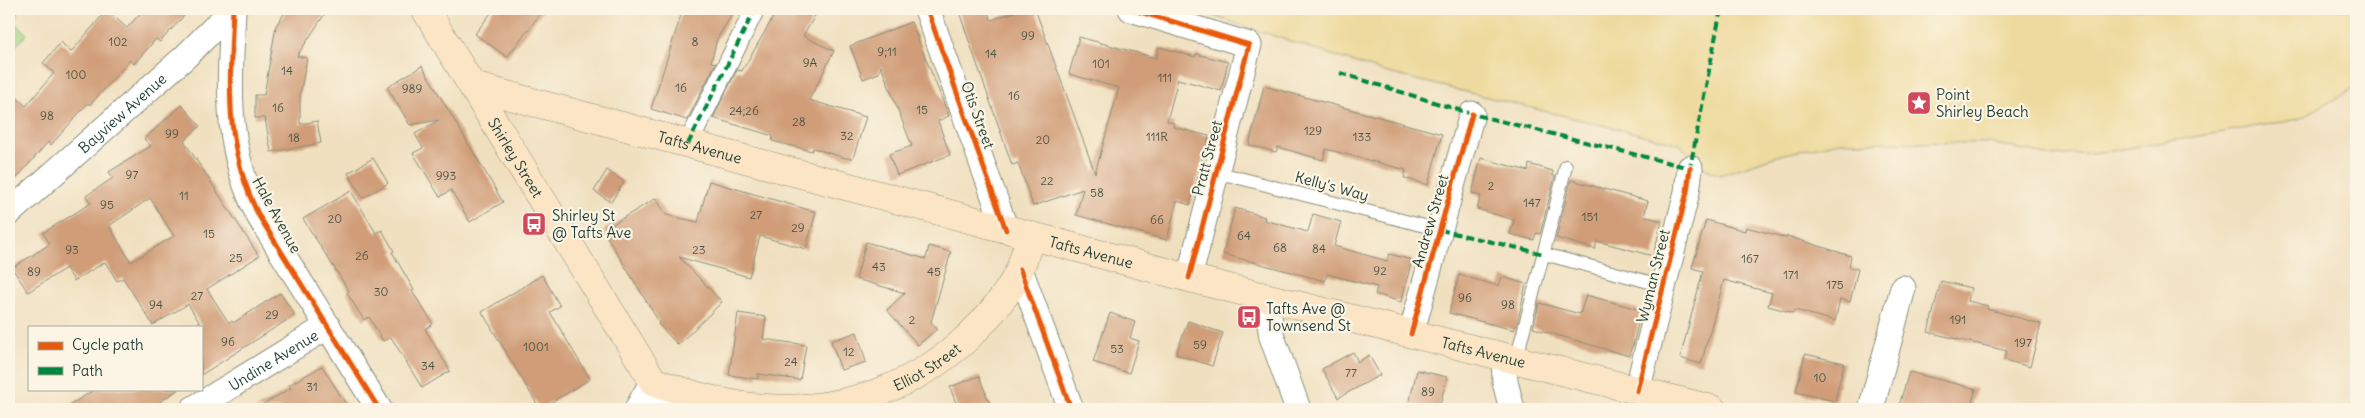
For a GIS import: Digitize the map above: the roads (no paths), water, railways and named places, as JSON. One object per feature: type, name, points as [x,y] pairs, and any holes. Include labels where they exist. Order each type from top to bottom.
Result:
[{"type":"main road","name":"Shirley Street","points":[[425,9],[653,381]]},
{"type":"main road","name":"Tafts Avenue","points":[[473,86],[1189,278],[1712,409]]},
{"type":"main road","points":[[1018,233],[1020,269]]},
{"type":"main road","name":"Elliot Street","points":[[653,381],[714,400],[752,407],[809,408],[868,397],[921,374],[951,352],[998,306],[1020,269]]},
{"type":"street","name":"Bayview Avenue","points":[[9,213],[179,62],[233,9]]},
{"type":"street","name":"Hale Avenue","points":[[233,9],[230,118],[239,168],[259,216],[379,409]]},
{"type":"street","points":[[688,144],[755,9]]},
{"type":"street","name":"Otis Street","points":[[927,9],[1018,233]]},
{"type":"street","name":"Pratt Street","points":[[1131,9],[1249,45],[1189,278]]},
{"type":"street","name":"Andrew Street","points":[[1411,334],[1472,114]]},
{"type":"street","name":"Wyman Street","points":[[1638,390],[1687,192],[1690,168]]},
{"type":"street","points":[[1020,269],[1071,409]]},
{"type":"street","points":[[1871,409],[1903,288]]},
{"type":"street","points":[[1266,298],[1272,337],[1298,409]]},
{"type":"street","name":"Undine Avenue","points":[[193,409],[328,326]]},
{"type":"street","points":[[1510,359],[1505,382],[1512,409]]},
{"type":"street","points":[[637,409],[653,381],[670,409]]},
{"type":"lane","points":[[1510,359],[1544,254],[1566,166]]},
{"type":"lane","name":"Kelly's Way","points":[[1216,172],[1440,230]]},
{"type":"lane","points":[[1544,254],[1664,286]]},
{"type":"place","name":"Point Shirley Beach","points":[[1919,103]]},
{"type":"place","name":"Shirley St @ Tafts Ave","points":[[534,224]]},
{"type":"place","name":"Tafts Ave @ Townsend St","points":[[1249,317]]}]
